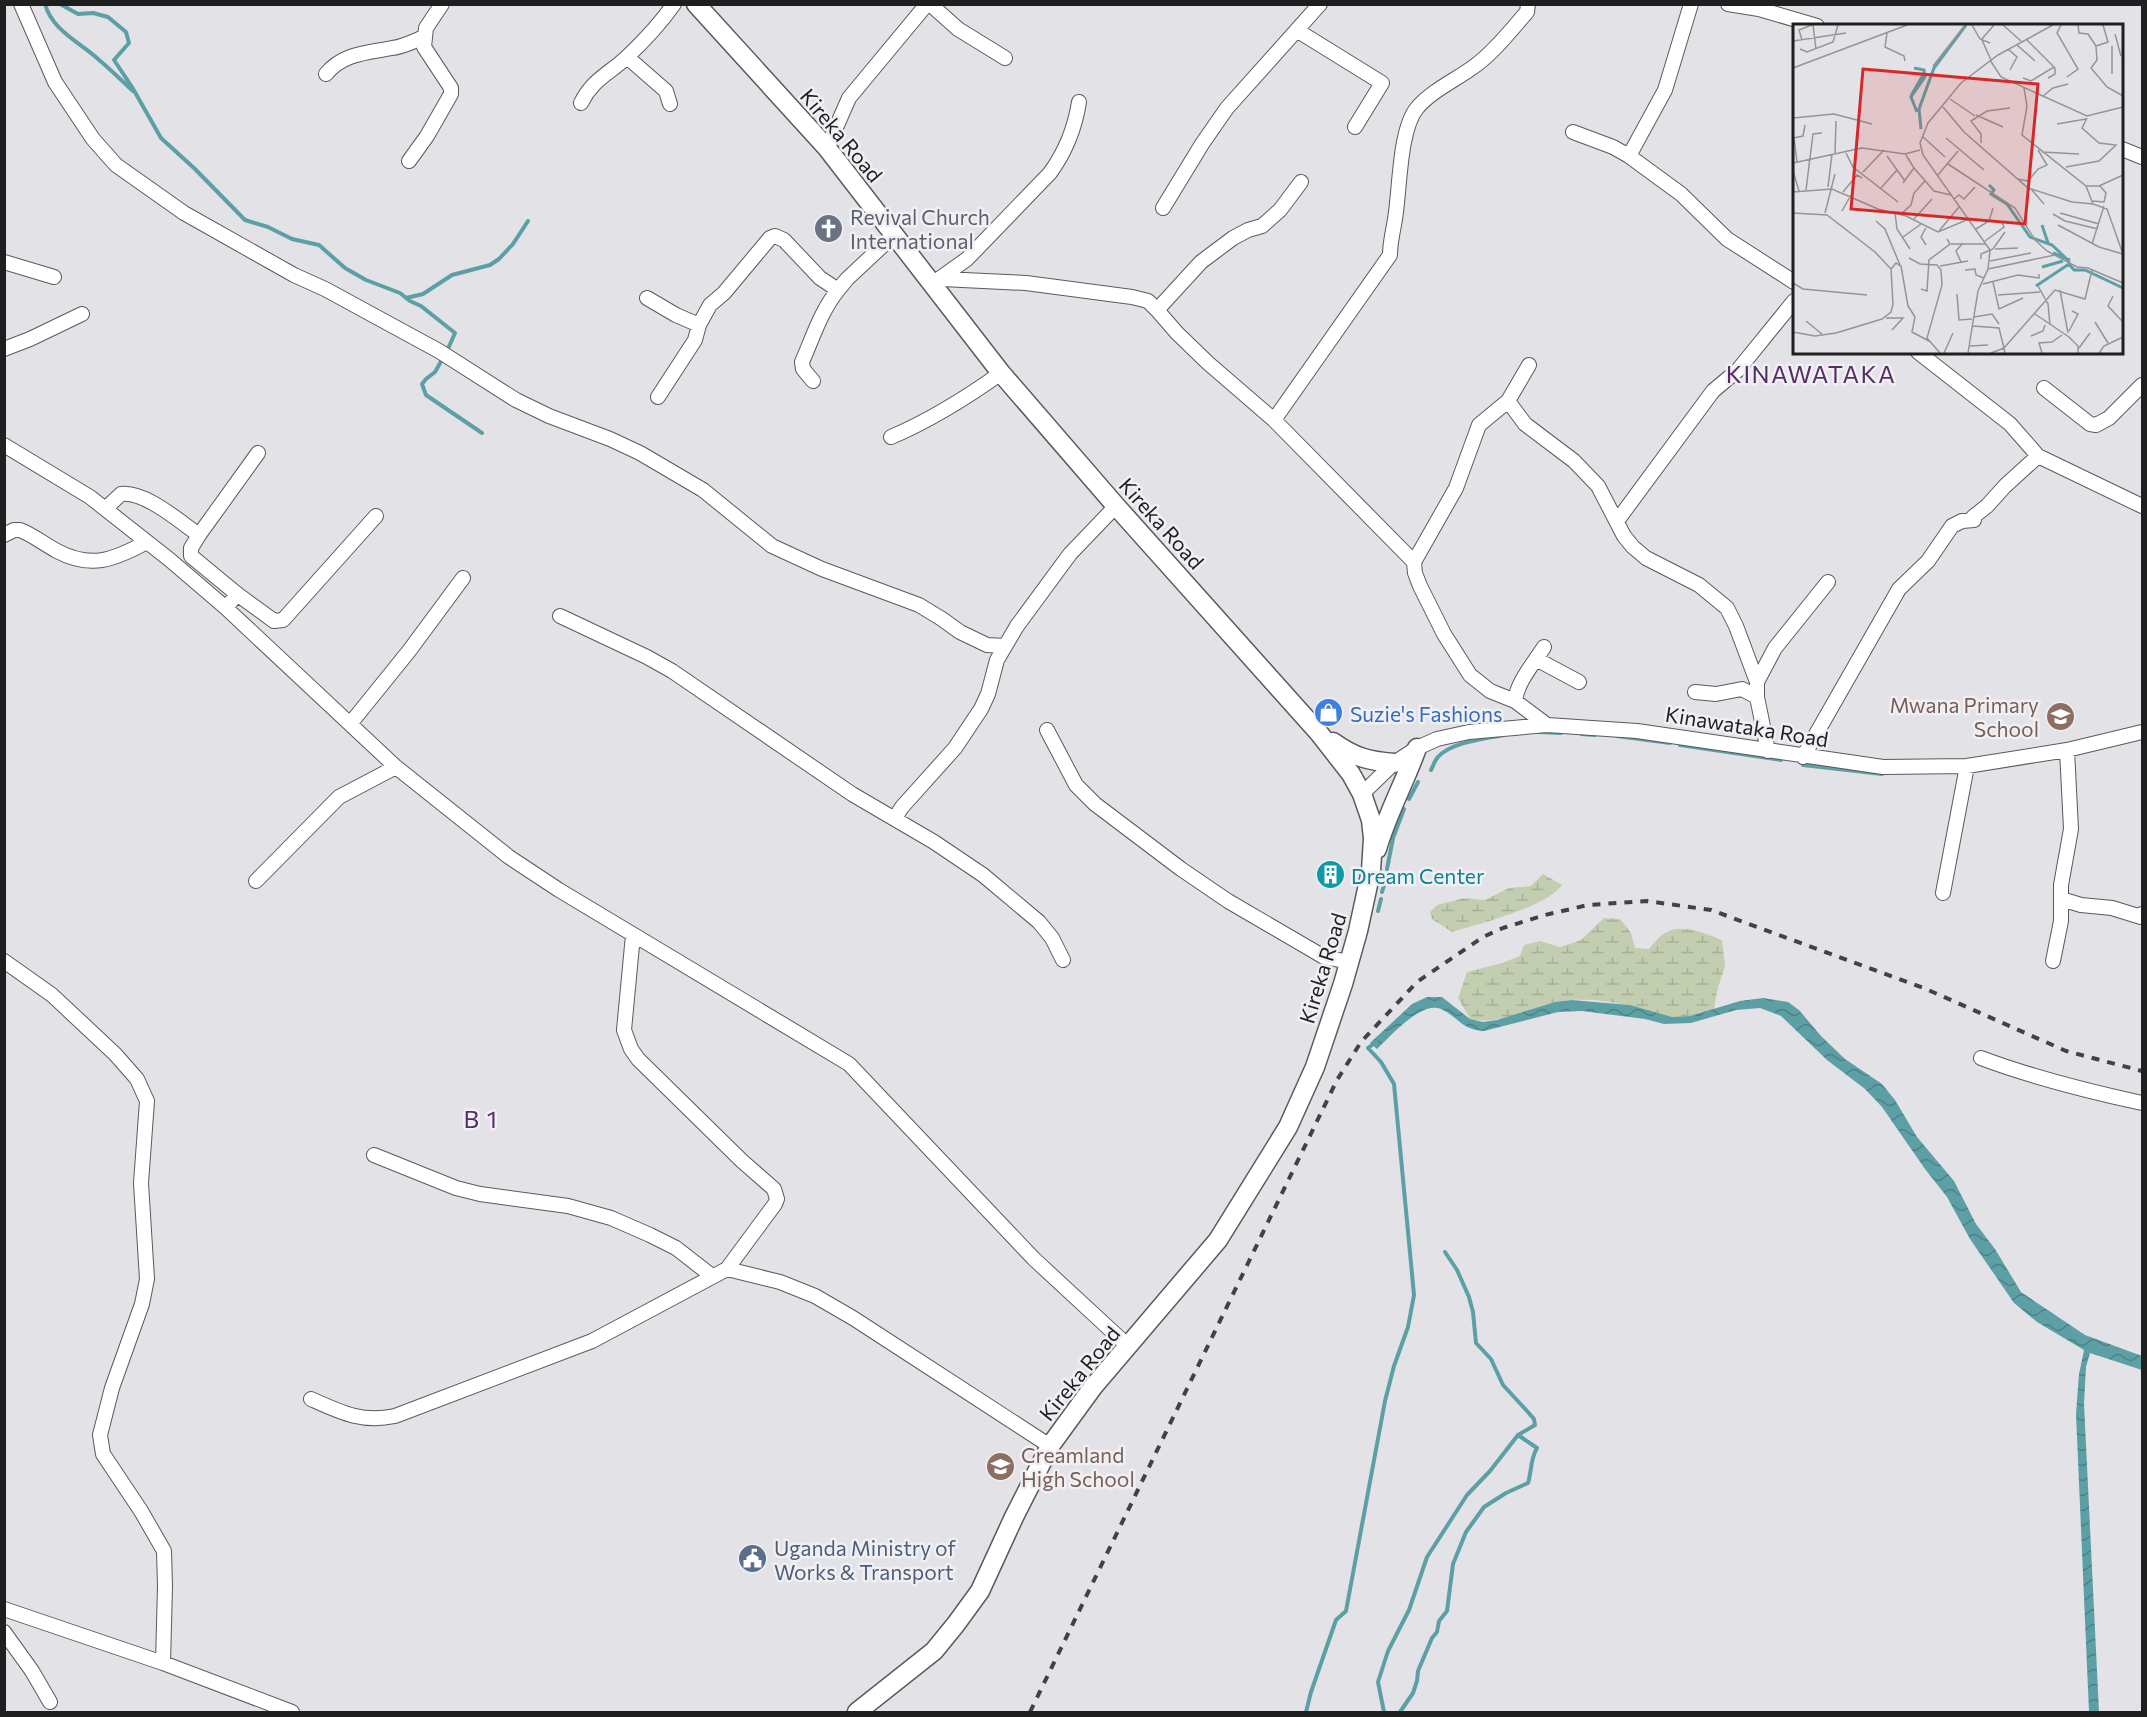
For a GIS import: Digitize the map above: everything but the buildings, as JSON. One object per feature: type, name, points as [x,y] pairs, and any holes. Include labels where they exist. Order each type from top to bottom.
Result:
[{"type":"main road","name":"Kireka Road","points":[[696,4],[827,148],[894,235],[935,280],[1001,373],[1116,506],[1319,733],[1351,774],[1362,794],[1371,820],[1373,838],[1371,871],[1349,962],[1315,1067],[1288,1127],[1218,1240],[1093,1387],[1050,1446],[980,1591],[956,1624],[934,1651],[857,1713]]},
{"type":"main road","points":[[1319,733],[1354,756],[1373,762],[1394,764]]},
{"type":"main road","points":[[1371,871],[1381,836],[1407,778],[1417,748]]},
{"type":"street","points":[[21,4],[55,82],[93,139],[116,165],[184,213],[444,355],[516,400],[640,453],[703,490],[772,546],[822,569],[919,605],[960,632],[987,645],[1005,646]]},
{"type":"street","points":[[409,161],[452,94],[451,88],[424,46],[426,28],[442,4]]},
{"type":"street","points":[[581,102],[598,78],[627,57],[654,30],[674,4]]},
{"type":"street","points":[[827,148],[849,98],[929,4],[958,29],[1005,58]]},
{"type":"street","points":[[1163,208],[1227,108],[1320,4]]},
{"type":"street","points":[[1274,420],[1390,255],[1390,238],[1395,221],[1404,144],[1409,122],[1417,108],[1478,64],[1527,12],[1528,4]]},
{"type":"street","points":[[1629,156],[1665,90],[1690,4]]},
{"type":"street","points":[[1728,4],[1744,5],[1810,24]]},
{"type":"street","points":[[1298,31],[1382,83],[1355,127]]},
{"type":"street","points":[[326,74],[335,64],[358,53],[394,48],[424,37]]},
{"type":"street","points":[[627,57],[666,91],[670,104]]},
{"type":"street","points":[[935,280],[967,259],[1050,173],[1061,158],[1071,135],[1079,102]]},
{"type":"street","points":[[1573,132],[1613,147],[1629,156],[1681,194],[1727,239],[1793,281]]},
{"type":"street","points":[[2123,150],[2142,157]]},
{"type":"street","points":[[1157,310],[1201,262],[1233,238],[1262,226],[1280,210],[1301,182]]},
{"type":"street","points":[[813,381],[803,369],[802,362],[829,301],[847,279],[894,235]]},
{"type":"street","points":[[658,397],[695,340],[699,325],[710,305],[724,293],[770,238],[775,236],[783,240],[820,278],[838,290]]},
{"type":"street","points":[[4,262],[54,277]]},
{"type":"street","points":[[935,280],[1026,284],[1132,297],[1148,302],[1208,363],[1274,420],[1414,562]]},
{"type":"street","points":[[647,298],[699,325]]},
{"type":"street","points":[[1617,521],[1713,391],[1738,370],[1793,302]]},
{"type":"street","points":[[4,349],[82,314]]},
{"type":"street","points":[[1921,354],[2010,424],[2038,456],[2142,506]]},
{"type":"street","points":[[1529,365],[1508,401],[1479,425],[1456,488],[1414,562],[1420,586],[1456,655],[1470,675],[1490,691],[1515,701],[1547,725]]},
{"type":"street","points":[[891,437],[946,410],[1001,373]]},
{"type":"street","points":[[2044,388],[2090,424],[2096,425],[2109,418],[2142,385]]},
{"type":"street","points":[[1508,401],[1525,424],[1574,461],[1599,486],[1624,536],[1633,548],[1646,558],[1698,585],[1727,608],[1737,626],[1757,682],[1757,697],[1768,751]]},
{"type":"street","points":[[4,445],[63,479],[170,560],[226,608],[396,767],[508,857],[633,935],[849,1064],[1034,1259],[1128,1346]]},
{"type":"street","points":[[258,453],[199,535],[191,548],[191,556],[274,621],[284,620],[376,516]]},
{"type":"street","points":[[1803,757],[1899,589],[1928,561],[1952,526],[1962,521],[1974,520],[1973,517],[2038,456]]},
{"type":"street","points":[[105,509],[121,495],[134,495],[163,510],[199,535]]},
{"type":"street","points":[[895,818],[902,807],[955,748],[981,709],[1005,646],[1070,554],[1116,506]]},
{"type":"street","points":[[4,535],[20,530],[56,551],[87,561],[113,558],[145,543]]},
{"type":"street","points":[[350,724],[409,651],[463,578]]},
{"type":"street","points":[[1757,682],[1775,648],[1828,582]]},
{"type":"street","points":[[226,608],[237,594]]},
{"type":"street","points":[[560,616],[672,671],[852,794],[934,842],[983,875],[1039,922],[1052,938],[1063,960]]},
{"type":"street","points":[[1515,701],[1516,694],[1544,647]]},
{"type":"street","points":[[1536,659],[1579,682]]},
{"type":"street","points":[[1695,692],[1716,694],[1742,689],[1757,697]]},
{"type":"street","name":"Kinawataka Road","points":[[1362,794],[1394,764],[1417,748],[1437,739],[1469,732],[1547,725],[1637,731],[1882,767],[1966,766],[2067,750],[2142,732]]},
{"type":"street","points":[[1047,730],[1076,785],[1095,804],[1181,869],[1228,901],[1324,957],[1349,962]]},
{"type":"street","points":[[2054,961],[2061,921],[2061,885],[2071,829],[2067,750]]},
{"type":"street","points":[[1943,893],[1966,766]]},
{"type":"street","points":[[256,881],[339,796],[396,767]]},
{"type":"street","points":[[2061,899],[2141,916],[2142,914]]},
{"type":"street","points":[[311,1399],[355,1417],[380,1419],[395,1416],[592,1341],[727,1269],[775,1204],[777,1194],[630,1049],[624,1030],[633,935]]},
{"type":"street","points":[[4,961],[52,995],[115,1054],[137,1079],[147,1101],[141,1183],[147,1279],[142,1304],[112,1388],[100,1435],[103,1454],[141,1511],[164,1551],[163,1663]]},
{"type":"street","points":[[1981,1058],[2024,1074],[2142,1103]]},
{"type":"street","points":[[374,1155],[456,1188],[490,1196],[568,1206],[611,1218],[650,1234],[676,1248],[712,1276]]},
{"type":"street","points":[[727,1269],[780,1282],[815,1296],[853,1318],[1050,1446]]},
{"type":"street","points":[[4,1609],[163,1663],[292,1713]]},
{"type":"street","points":[[4,1632],[51,1702]]},
{"type":"green space","points":[[1543,874],[1562,885],[1554,893],[1527,907],[1452,932],[1432,919],[1430,912],[1437,905],[1465,898],[1485,900],[1509,888],[1531,886]]},
{"type":"green space","points":[[1604,918],[1620,919],[1631,933],[1635,948],[1649,949],[1663,934],[1677,929],[1693,930],[1722,940],[1725,966],[1714,1009],[1689,1016],[1673,1017],[1662,1016],[1629,1005],[1576,1000],[1556,1002],[1495,1020],[1470,1019],[1458,998],[1467,972],[1520,956],[1524,945],[1540,941],[1560,947],[1581,940]]},
{"type":"water","points":[[1427,997],[1442,997],[1470,1019],[1483,1022],[1497,1020],[1555,1002],[1571,1000],[1630,1005],[1672,1017],[1690,1016],[1740,1001],[1763,998],[1788,1002],[1799,1010],[1845,1059],[1882,1084],[1895,1100],[1917,1137],[1954,1181],[1976,1224],[1995,1249],[2021,1292],[2085,1335],[2142,1356],[2142,1370],[2090,1353],[2086,1367],[2084,1404],[2099,1712],[2089,1712],[2076,1414],[2079,1374],[2084,1350],[2037,1322],[2014,1303],[1970,1239],[1947,1197],[1882,1107],[1865,1089],[1827,1060],[1781,1016],[1760,1008],[1736,1010],[1691,1023],[1664,1024],[1645,1019],[1582,1011],[1558,1012],[1484,1031],[1465,1026],[1449,1013],[1435,1008],[1426,1009],[1408,1020],[1377,1049],[1370,1043],[1412,1004]]},
{"type":"waterway","points":[[45,4],[54,21],[67,35],[91,53],[133,91]]},
{"type":"waterway","points":[[60,4],[78,14],[93,13],[108,17],[126,32],[129,43],[114,60],[161,138],[245,220],[268,227],[292,239],[319,245],[345,268],[366,280],[400,293],[421,306],[455,333],[447,351]]},
{"type":"waterway","points":[[406,298],[423,294],[452,275],[490,265],[513,244],[528,221]]},
{"type":"waterway","points":[[443,358],[435,372],[422,384],[426,395],[482,433]]},
{"type":"waterway","points":[[1538,732],[1561,733]]},
{"type":"waterway","points":[[1581,734],[1595,735]]},
{"type":"waterway","points":[[1431,770],[1438,757],[1451,748],[1503,735]]},
{"type":"waterway","points":[[1617,736],[1670,743]]},
{"type":"waterway","points":[[1680,745],[1781,760]]},
{"type":"waterway","points":[[1803,765],[1882,774]]},
{"type":"waterway","points":[[1409,799],[1418,782]]},
{"type":"waterway","points":[[1387,869],[1393,838],[1404,809]]},
{"type":"waterway","points":[[1382,892],[1387,875]]},
{"type":"waterway","points":[[1378,911],[1381,899]]},
{"type":"waterway","points":[[1306,1712],[1336,1620],[1346,1611],[1385,1401],[1408,1327],[1414,1295],[1394,1084],[1381,1062],[1368,1048],[1376,1042]]},
{"type":"waterway","points":[[1384,1712],[1378,1682],[1388,1651],[1409,1610],[1427,1557],[1467,1495],[1490,1471],[1518,1435],[1535,1425],[1534,1419],[1503,1385],[1491,1359],[1476,1343],[1469,1297],[1457,1270],[1445,1252]]},
{"type":"waterway","points":[[1400,1712],[1413,1693],[1418,1671],[1432,1638],[1437,1632],[1439,1621],[1447,1611],[1453,1564],[1466,1532],[1484,1507],[1528,1483],[1537,1448],[1518,1435]]},
{"type":"railway","points":[[1030,1712],[1337,1080],[1361,1042],[1417,982],[1483,937],[1545,915],[1588,905],[1647,901],[1711,910],[1926,989],[2066,1051],[2142,1071]]},
{"type":"place","name":"Revival Church International","points":[[829,228]]},
{"type":"place","name":"Suzie's Fashions","points":[[1329,713]]},
{"type":"place","name":"Mwana Primary School","points":[[2060,716]]},
{"type":"place","name":"Dream Center","points":[[1330,875]]},
{"type":"place","name":"Creamland High School","points":[[1000,1466]]},
{"type":"place","name":"Uganda Ministry of Works & Transport","points":[[753,1559]]},
{"type":"district","name":"KINAWATAKA","points":[[1811,373]]},
{"type":"district","name":"B 1","points":[[481,1118]]}]
